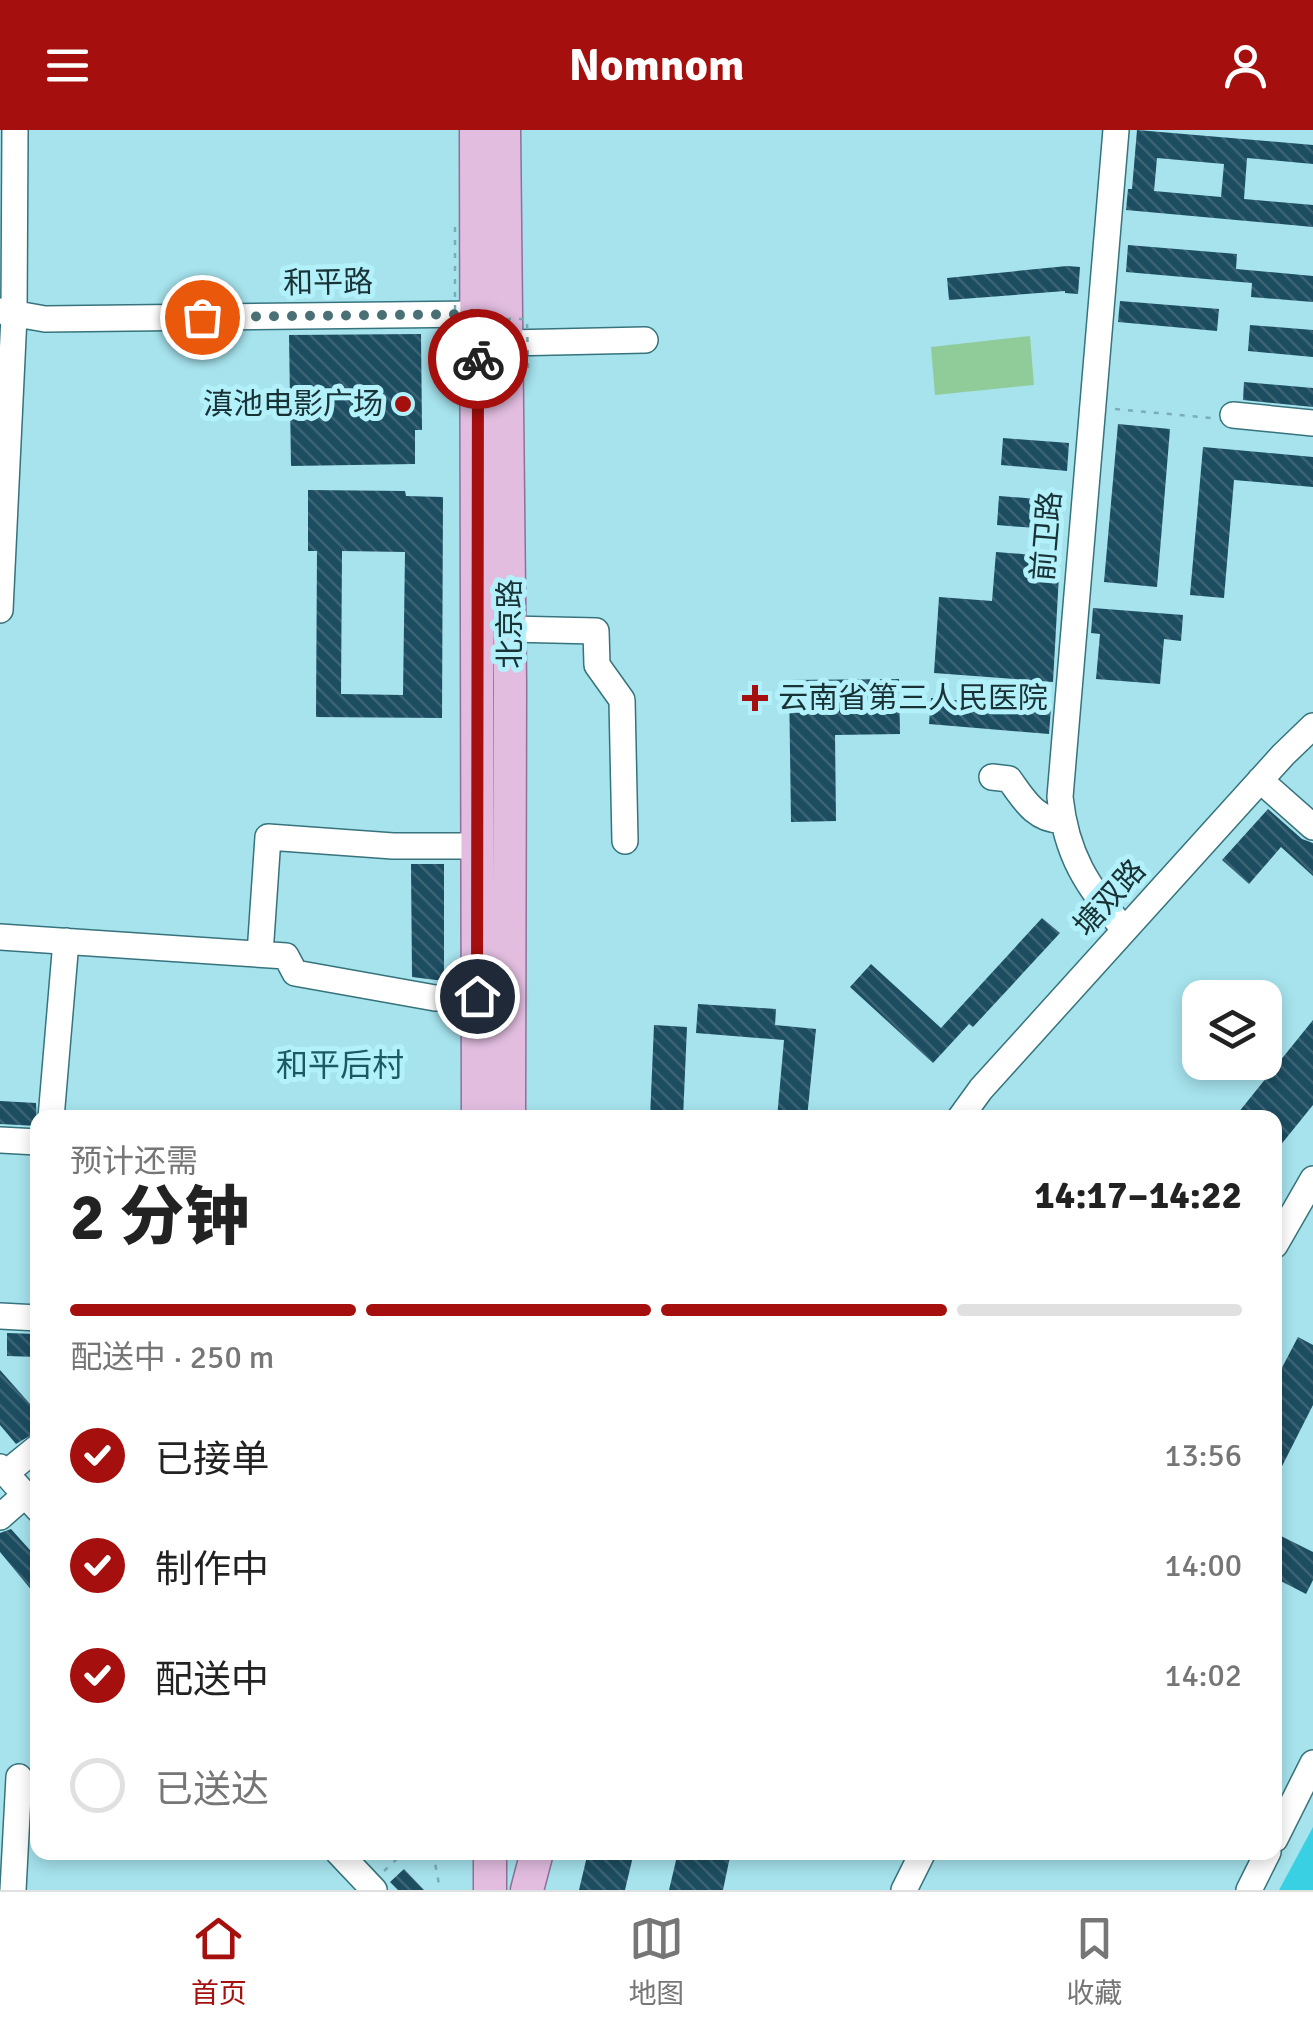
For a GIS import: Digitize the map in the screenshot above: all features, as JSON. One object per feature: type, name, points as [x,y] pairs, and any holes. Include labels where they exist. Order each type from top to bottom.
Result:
[{"type":"main road","name":"北京路","points":[[476,130],[478,1110]]},
{"type":"main road","name":"北京路","points":[[504,130],[518,355],[510,637],[509,1110]]},
{"type":"main road","points":[[490,1860],[490,1890]]},
{"type":"main road","points":[[509,1860],[509,1890]]},
{"type":"main road","points":[[527,1890],[535,1860]]},
{"type":"street","points":[[0,598],[14,130]]},
{"type":"street","name":"前卫路","points":[[1116,130],[1060,797],[1062,820],[1081,875],[1124,930]]},
{"type":"street","name":"和平路","points":[[7,313],[46,319],[478,314]]},
{"type":"street","points":[[518,355],[645,340]]},
{"type":"street","points":[[1233,416],[1313,423]]},
{"type":"street","points":[[510,637],[596,639],[597,665],[622,700],[624,841]]},
{"type":"street","name":"塘双路","points":[[966,1110],[1124,930],[1313,726]]},
{"type":"street","points":[[992,777],[1009,779],[1037,814],[1062,820]]},
{"type":"street","points":[[1260,780],[1313,827]]},
{"type":"street","points":[[260,954],[268,837],[392,846],[478,846]]},
{"type":"street","points":[[0,936],[286,956],[295,973],[435,998],[477,996]]},
{"type":"street","points":[[51,1110],[66,941]]},
{"type":"street","points":[[0,1140],[30,1142]]},
{"type":"street","points":[[1282,1233],[1313,1180]]},
{"type":"street","points":[[0,1316],[30,1318]]},
{"type":"street","points":[[30,1452],[3,1470],[30,1501]]},
{"type":"street","points":[[0,1517],[30,1502]]},
{"type":"street","points":[[1286,1792],[1313,1762]]},
{"type":"street","points":[[12,1890],[19,1777]]},
{"type":"street","points":[[349,1860],[377,1881]]},
{"type":"street","points":[[904,1890],[919,1860]]},
{"type":"street","points":[[1250,1890],[1264,1860]]},
{"type":"path","points":[[454,227],[455,319],[528,319],[518,355]]},
{"type":"path","points":[[1090,407],[1233,420],[1233,416]]},
{"type":"path","points":[[377,1881],[402,1860]]},
{"type":"path","points":[[434,1860],[440,1890]]},
{"type":"path","points":[[377,1881],[396,1876]]},
{"type":"green space","points":[[1030,336],[1034,385],[935,395],[931,347]]},
{"type":"water","points":[[1313,1827],[1313,1890],[1279,1890]]},
{"type":"building","points":[[1137,130],[1313,145],[1313,164],[1247,158],[1244,199],[1313,205],[1313,227],[1126,210],[1128,189],[1132,189]],"holes":[[[1157,158],[1224,164],[1221,197],[1154,191]]]},
{"type":"building","points":[[1128,245],[1237,254],[1236,269],[1313,276],[1313,302],[1251,297],[1252,283],[1126,272]]},
{"type":"building","points":[[1080,267],[1078,294],[1065,291],[949,300],[947,278]]},
{"type":"building","points":[[1120,301],[1219,309],[1217,331],[1118,322]]},
{"type":"building","points":[[1250,325],[1313,330],[1313,357],[1248,351]]},
{"type":"building","points":[[421,334],[422,430],[415,430],[415,464],[291,466],[289,335]]},
{"type":"building","points":[[1244,382],[1313,388],[1313,407],[1243,400]]},
{"type":"building","points":[[1118,424],[1170,429],[1157,587],[1104,582]]},
{"type":"building","points":[[1003,438],[1069,443],[1067,471],[1001,465]]},
{"type":"building","points":[[1203,447],[1313,457],[1313,487],[1234,480],[1224,598],[1190,595]]},
{"type":"building","points":[[308,490],[405,491],[406,496],[443,497],[442,718],[316,717],[317,551],[308,551]],"holes":[[[342,551],[405,552],[403,695],[341,694]]]},
{"type":"building","points":[[999,496],[1063,501],[1061,530],[997,525]]},
{"type":"building","points":[[996,552],[1060,557],[1053,682],[934,673],[939,597],[992,601]]},
{"type":"building","points":[[1093,608],[1183,615],[1181,641],[1164,639],[1160,684],[1096,679],[1100,634],[1091,633]]},
{"type":"building","points":[[899,679],[900,734],[835,735],[836,821],[791,822],[789,680]]},
{"type":"building","points":[[931,698],[1051,708],[1049,734],[929,724]]},
{"type":"building","points":[[1268,809],[1302,839],[1313,843],[1313,876],[1281,847],[1249,884],[1222,860]]},
{"type":"building","points":[[411,864],[444,864],[444,981],[412,977]]},
{"type":"building","points":[[1042,918],[1060,933],[973,1027],[969,1024],[933,1063],[850,987],[871,964],[941,1028]]},
{"type":"building","points":[[698,1004],[776,1009],[775,1025],[816,1029],[808,1110],[778,1110],[784,1040],[696,1033]]},
{"type":"building","points":[[1313,1020],[1313,1105],[1282,1143],[1282,1110],[1240,1110],[1265,1080],[1282,1080],[1282,1058]]},
{"type":"building","points":[[654,1025],[687,1027],[683,1110],[650,1110]]},
{"type":"building","points":[[0,1101],[36,1103],[36,1110],[30,1110],[30,1126],[0,1124]]},
{"type":"building","points":[[7,1333],[30,1334],[30,1357],[7,1356]]},
{"type":"building","points":[[1298,1337],[1313,1345],[1313,1405],[1282,1466],[1282,1368]]},
{"type":"building","points":[[0,1370],[30,1404],[30,1436],[16,1444],[0,1425]]},
{"type":"building","points":[[11,1529],[30,1550],[30,1588],[0,1552],[0,1533]]},
{"type":"building","points":[[1282,1536],[1313,1552],[1313,1580],[1306,1594],[1282,1582]]},
{"type":"building","points":[[586,1860],[632,1860],[625,1890],[579,1890]]},
{"type":"building","points":[[676,1860],[729,1860],[723,1890],[669,1890]]},
{"type":"building","points":[[404,1869],[424,1890],[398,1890],[390,1882]]},
{"type":"way so far","points":[[202,317],[478,314],[478,359]]},
{"type":"place","name":"滇池电影广场","points":[[403,404]]},
{"type":"place","name":"云南省第三人民医院","points":[[755,698]]},
{"type":"district","name":"和平后村","points":[[340,1065]]},
{"type":"route","points":[[477,996],[478,359]]}]
